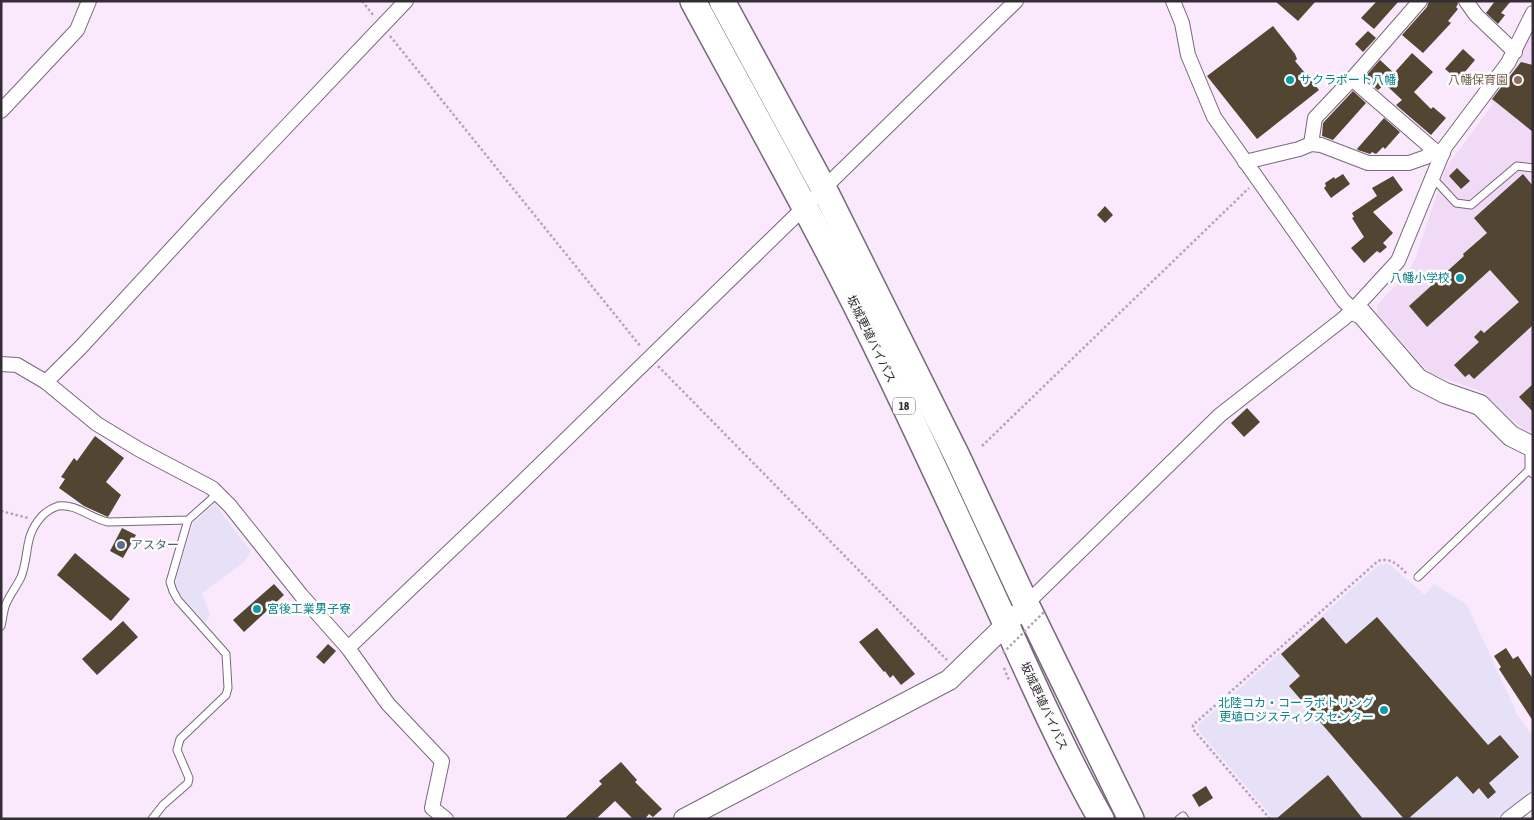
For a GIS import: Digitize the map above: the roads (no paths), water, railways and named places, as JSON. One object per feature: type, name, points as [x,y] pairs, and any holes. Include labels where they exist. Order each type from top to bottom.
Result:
[{"type":"highway","name":"坂城更埴バイパス","points":[[693,1],[804,206],[876,346],[1047,716],[1101,819]]},
{"type":"highway","name":"坂城更埴バイパス","points":[[722,1],[824,189],[1035,608],[1131,819]]},
{"type":"street","points":[[1,110],[77,30],[89,1]]},
{"type":"street","points":[[46,382],[406,1]]},
{"type":"street","points":[[348,648],[514,490],[1016,1]]},
{"type":"street","points":[[1174,1],[1182,23],[1188,55],[1214,117],[1343,300],[1353,310],[1362,314],[1418,378],[1446,393],[1480,405],[1511,436],[1532,447]]},
{"type":"street","points":[[1311,144],[1315,118],[1420,1]]},
{"type":"street","points":[[1466,1],[1476,15],[1514,52]]},
{"type":"street","points":[[1245,162],[1311,144],[1321,145],[1368,163],[1409,163],[1438,152],[1445,147],[1508,63],[1533,14]]},
{"type":"street","points":[[1352,79],[1438,152]]},
{"type":"street","points":[[684,819],[949,680],[1006,624],[1035,608],[1220,415],[1353,310],[1398,261],[1433,178],[1438,152]]},
{"type":"street","points":[[1,364],[17,365],[46,382],[97,424],[140,450],[212,488],[230,506],[301,595],[348,648],[388,704],[442,761],[432,808],[446,819]]},
{"type":"street","points":[[1508,819],[1533,800]]},
{"type":"lane","points":[[1433,178],[1456,203],[1471,205],[1517,166],[1533,168]]},
{"type":"lane","points":[[1418,577],[1531,472],[1529,455],[1532,447]]},
{"type":"lane","points":[[152,819],[164,804],[188,783],[189,778],[177,750],[180,739],[226,695],[228,688],[226,654],[178,600],[170,582],[188,520],[218,494]]},
{"type":"lane","points":[[1,626],[6,605],[21,577],[28,540],[36,523],[46,511],[57,506],[67,506],[108,522],[188,520]]},
{"type":"lane","points":[[1179,819],[1183,816],[1185,819]]},
{"type":"place","name":"サクラポート八幡","points":[[1290,80]]},
{"type":"place","name":"八幡保育園","points":[[1518,80]]},
{"type":"place","name":"八幡小学校","points":[[1460,278]]},
{"type":"place","name":"アスター","points":[[121,545]]},
{"type":"place","name":"宮後工業男子寮","points":[[257,609]]},
{"type":"place","name":"北陸コカ・コーラボトリング 更埴ロジスティクスセンター","points":[[1384,710]]}]
